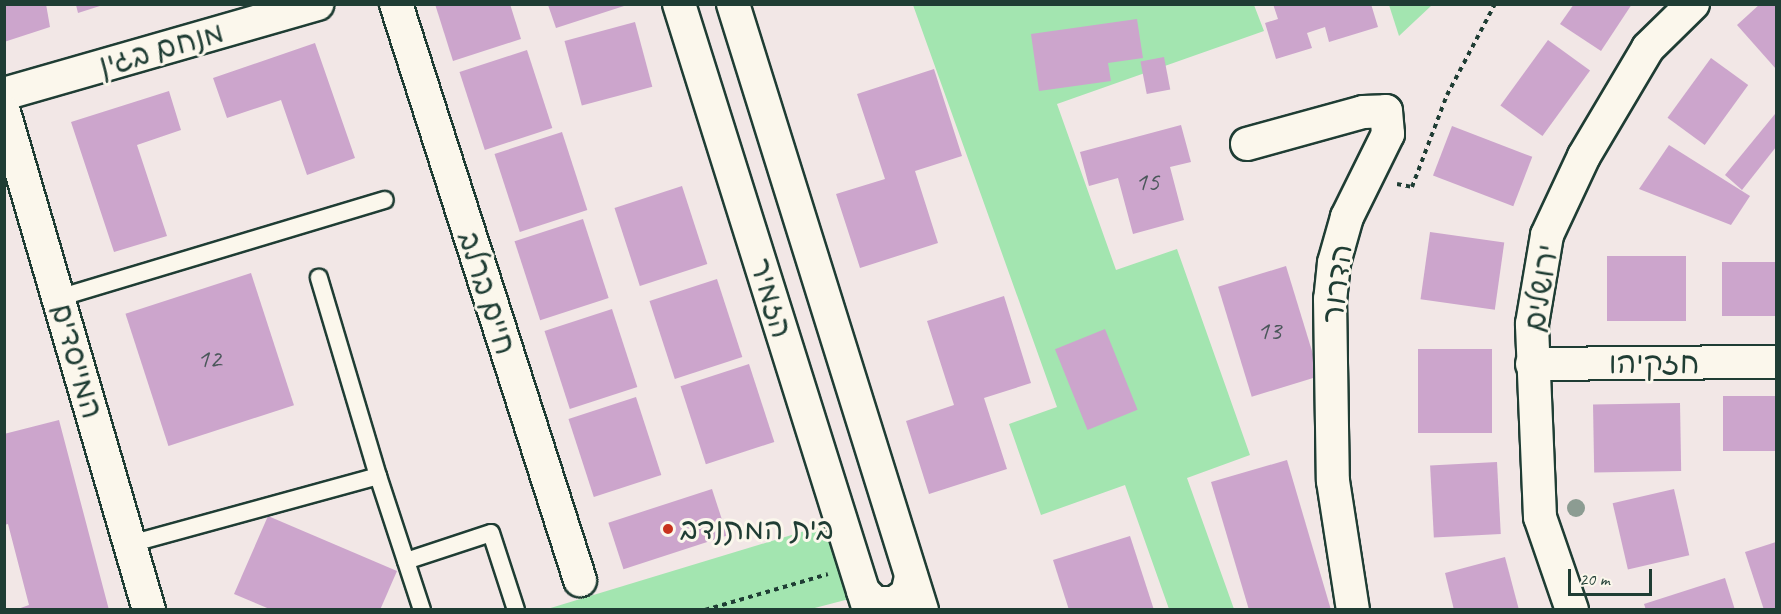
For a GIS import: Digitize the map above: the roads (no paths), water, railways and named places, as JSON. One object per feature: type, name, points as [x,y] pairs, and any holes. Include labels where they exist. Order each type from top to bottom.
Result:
[{"type":"street","name":"מנחם בגין","points":[[4,94],[317,4]]},
{"type":"street","name":"חיים ברלב","points":[[396,4],[580,580]]},
{"type":"street","name":"הזמיר","points":[[679,4],[862,589]]},
{"type":"street","name":"הזמיר","points":[[733,4],[922,609]]},
{"type":"street","name":"ירושלים","points":[[1572,609],[1540,517],[1532,324],[1547,235],[1584,156],[1648,48],[1693,4]]},
{"type":"street","name":"הדרור","points":[[1247,144],[1363,112],[1386,111],[1388,134],[1347,217],[1334,263],[1330,300],[1333,481],[1353,609]]},
{"type":"street","name":"המייסדים","points":[[4,112],[149,609]]},
{"type":"street","name":"חזקיהו","points":[[1532,364],[1776,362]]},
{"type":"street","points":[[862,589],[875,603],[894,603],[907,594],[911,576]]},
{"type":"lane","points":[[58,298],[385,200]]},
{"type":"lane","points":[[319,278],[378,476],[422,609]]},
{"type":"lane","points":[[130,544],[378,476]]},
{"type":"lane","points":[[406,561],[491,533],[516,609]]},
{"type":"place","name":"בית המתנדב","points":[[668,529]]}]
